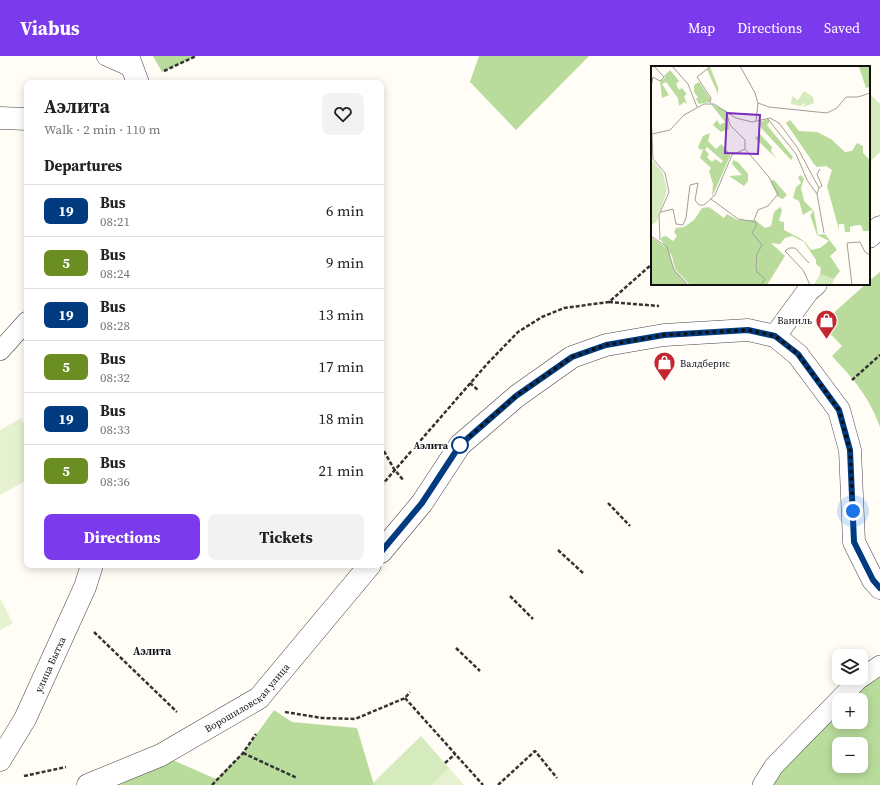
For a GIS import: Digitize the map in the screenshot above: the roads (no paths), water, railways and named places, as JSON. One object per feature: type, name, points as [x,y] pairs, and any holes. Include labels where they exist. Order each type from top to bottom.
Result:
[{"type":"street","points":[[0,118],[24,119]]},
{"type":"street","points":[[870,236],[880,227]]},
{"type":"street","points":[[775,336],[808,291],[815,285]]},
{"type":"street","points":[[384,548],[422,503],[460,445],[516,396],[572,357],[606,345],[664,335],[748,330],[775,336],[798,354],[839,410],[850,450],[854,542],[873,580],[880,588]]},
{"type":"street","name":"улица Бытха","points":[[0,760],[26,719],[85,587],[91,568]]},
{"type":"street","name":"Ворошиловская улица","points":[[88,785],[161,755],[259,698],[367,568]]},
{"type":"lane","points":[[106,56],[133,69]]},
{"type":"lane","points":[[0,351],[24,324]]},
{"type":"lane","points":[[868,673],[880,665]]},
{"type":"lane","points":[[762,785],[774,766],[854,685]]},
{"type":"place","name":"Ваниль","points":[[827,340]]},
{"type":"place","name":"Валдберис","points":[[664,382]]},
{"type":"place","name":"Аэлита","points":[[460,445]]},
{"type":"district","name":"Аэлита","points":[[152,651]]}]
